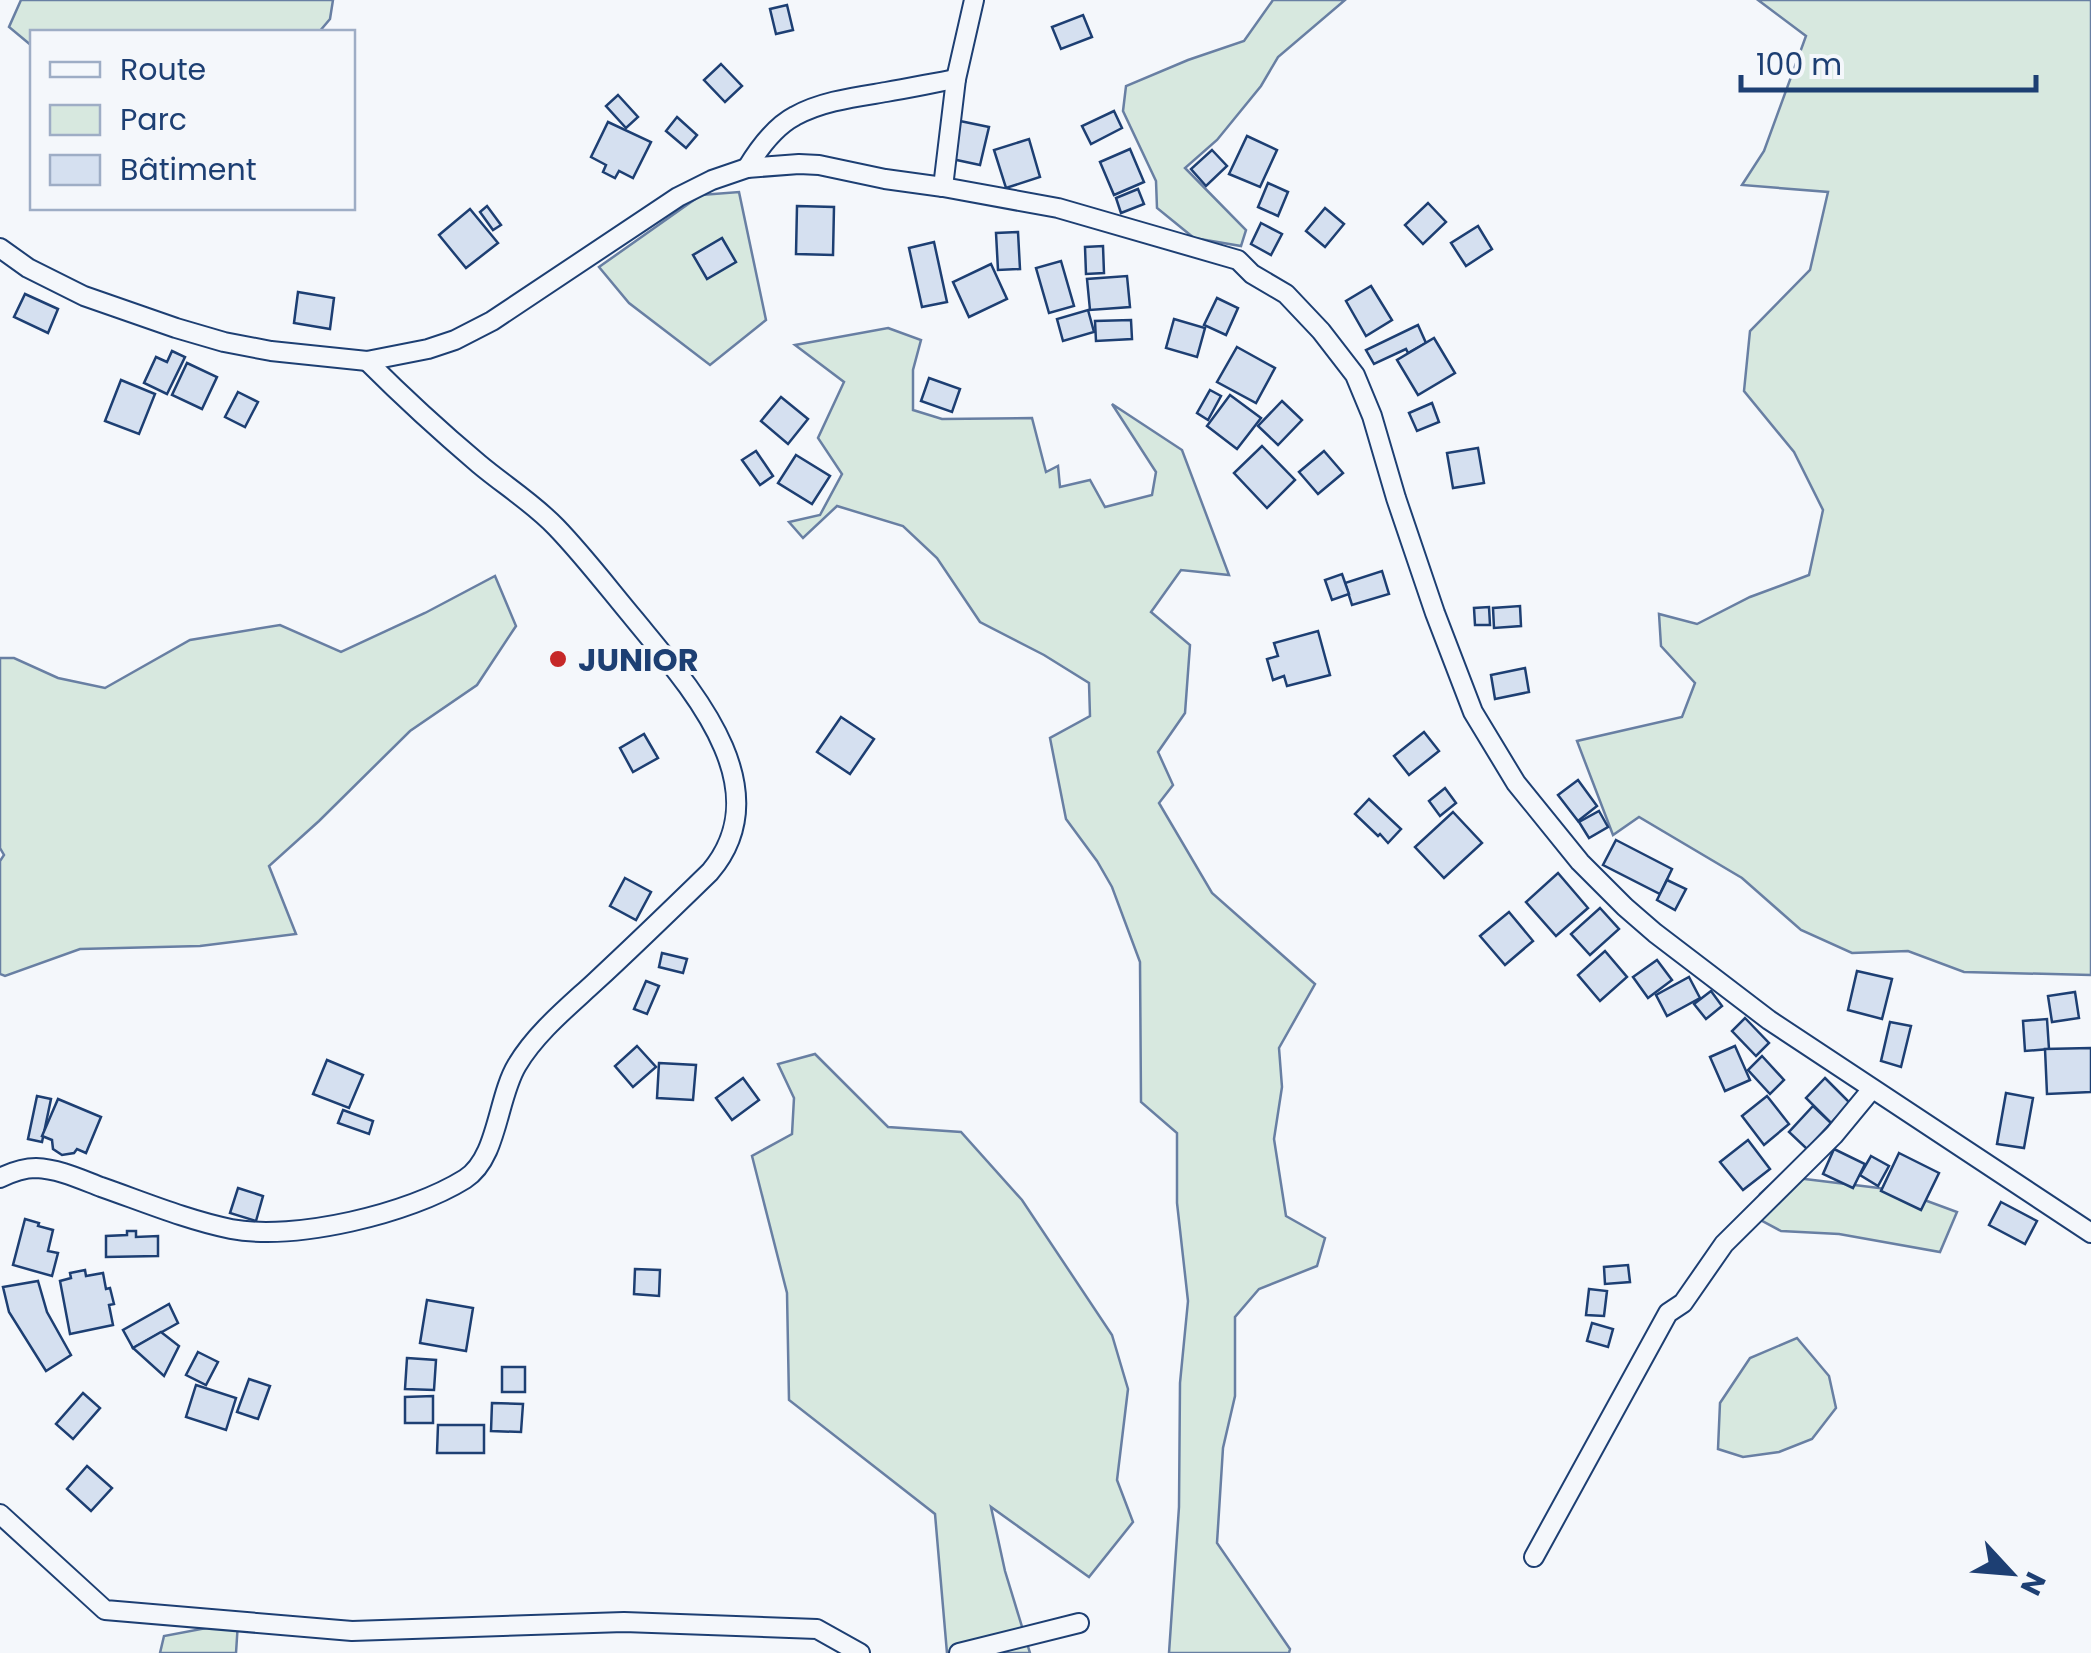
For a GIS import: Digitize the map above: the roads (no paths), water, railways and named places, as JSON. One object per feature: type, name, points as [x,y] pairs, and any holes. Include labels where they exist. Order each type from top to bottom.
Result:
[{"type":"street","points":[[942,187],[956,79],[974,0]]},
{"type":"street","points":[[747,168],[776,129],[812,108],[956,79]]},
{"type":"street","points":[[0,248],[28,268],[84,296],[176,328],[224,342],[367,361],[455,340],[492,321],[678,197],[747,168],[820,165],[1058,208],[1238,260],[1252,274],[1286,294],[1356,375],[1460,682],[1487,738],[1516,783],[1580,862],[1625,908],[1770,1020],[2091,1232]]},
{"type":"street","points":[[0,1178],[32,1168],[59,1171],[166,1210],[248,1231],[329,1226],[387,1213],[441,1193],[480,1167],[508,1084],[528,1050],[724,856],[737,818],[737,797],[719,736],[690,688],[554,525],[412,406],[367,361]]},
{"type":"street","points":[[1534,1557],[1668,1313],[1683,1303],[1724,1244],[1824,1146],[1872,1089]]},
{"type":"street","points":[[0,1514],[105,1610],[352,1630],[624,1622],[818,1629],[860,1653]]},
{"type":"street","points":[[959,1653],[1079,1623]]},
{"type":"place","name":"JUNIOR","points":[[558,659]]}]
